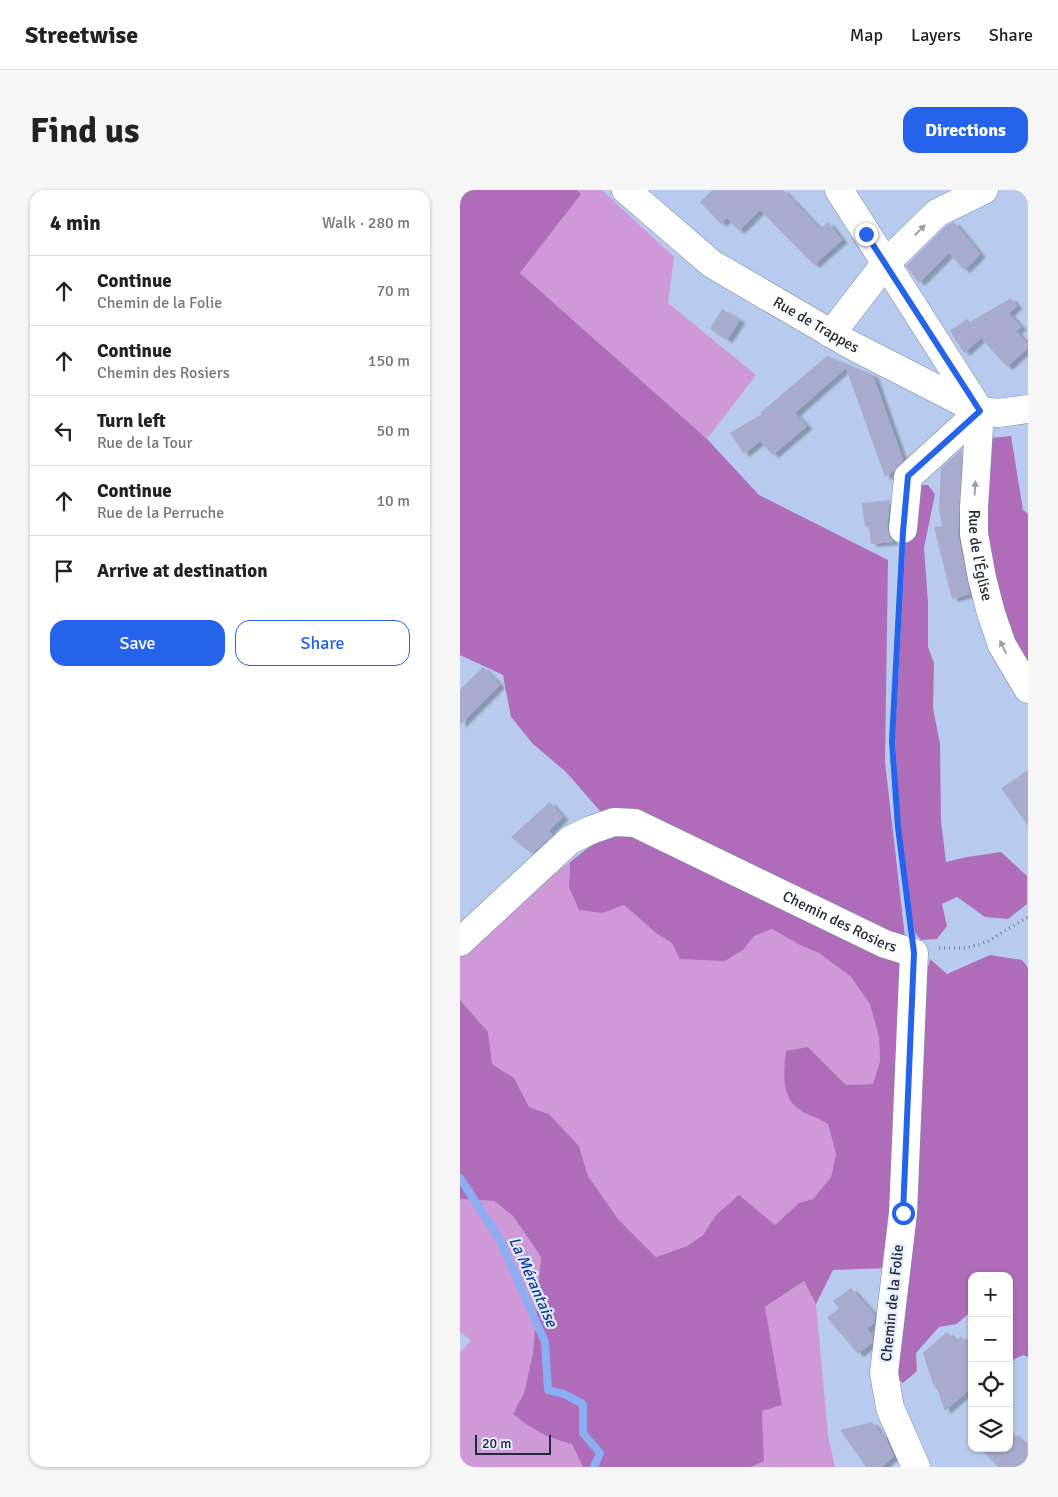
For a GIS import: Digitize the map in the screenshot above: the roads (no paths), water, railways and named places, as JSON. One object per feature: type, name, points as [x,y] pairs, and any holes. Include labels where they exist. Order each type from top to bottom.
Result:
[{"type":"street","name":"Rue de Trappes","points":[[626,190],[712,264],[831,334],[980,411],[998,413],[1028,409]]},
{"type":"street","points":[[839,190],[980,411],[908,476],[903,529]]},
{"type":"street","points":[[831,334],[885,264],[937,213],[984,190]]},
{"type":"street","name":"Rue de l'Église","points":[[980,411],[974,534],[988,604],[1002,645],[1028,688]]},
{"type":"street","name":"Chemin des Rosiers","points":[[460,942],[570,840],[614,822],[635,823],[885,944],[914,953]]},
{"type":"street","name":"Chemin de la Folie","points":[[914,953],[903,1213],[884,1374],[890,1408],[916,1467]]},
{"type":"waterway","name":"La Mérantaise","points":[[460,1178],[500,1240],[545,1342],[548,1390],[564,1394],[583,1404],[583,1433],[600,1453],[594,1467]]}]
